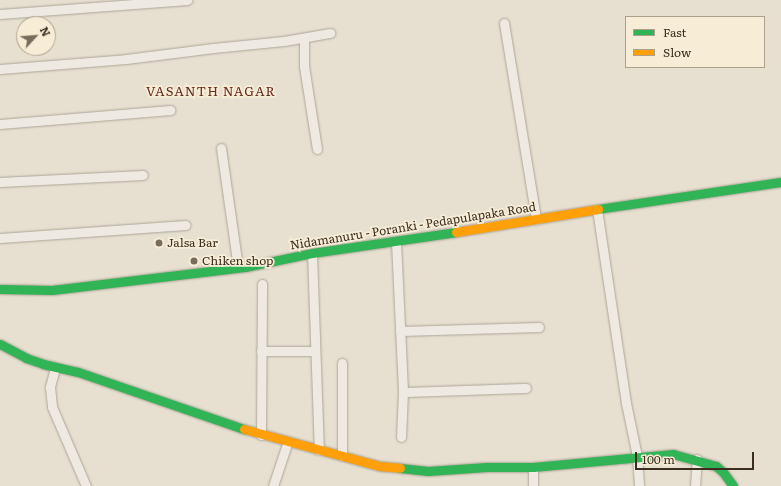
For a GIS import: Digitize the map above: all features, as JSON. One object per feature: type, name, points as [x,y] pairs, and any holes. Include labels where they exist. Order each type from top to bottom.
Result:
[{"type":"main road","name":"Nidamanuru - Poranki - Pedapulapaka Road","points":[[0,290],[52,290],[238,268],[312,253],[396,242],[597,209],[781,182]]},
{"type":"main road","points":[[0,344],[26,358],[55,368],[78,372],[261,435],[379,466],[428,471],[487,467],[534,467],[607,461],[637,456],[673,454],[697,459],[716,466],[723,472],[733,486]]},
{"type":"street","points":[[0,14],[187,0]]},
{"type":"street","points":[[504,23],[536,219]]},
{"type":"street","points":[[0,69],[126,59],[304,38],[330,33]]},
{"type":"street","points":[[304,38],[304,66],[317,149]]},
{"type":"street","points":[[0,124],[170,110]]},
{"type":"street","points":[[221,148],[238,268]]},
{"type":"street","points":[[0,182],[143,175]]},
{"type":"street","points":[[597,209],[626,398],[637,456],[639,486]]},
{"type":"street","points":[[0,238],[186,225]]},
{"type":"street","points":[[396,242],[397,299],[403,392],[401,437]]},
{"type":"street","points":[[312,253],[319,450]]},
{"type":"street","points":[[261,435],[262,284]]},
{"type":"street","points":[[400,331],[539,327]]},
{"type":"street","points":[[261,351],[315,351]]},
{"type":"street","points":[[342,363],[342,456]]},
{"type":"street","points":[[55,368],[50,387],[52,408],[86,486]]},
{"type":"street","points":[[403,392],[526,388]]},
{"type":"street","points":[[273,486],[288,441]]},
{"type":"street","points":[[695,486],[697,459]]},
{"type":"street","points":[[533,486],[534,467]]},
{"type":"traffic: fast","points":[[598,209],[781,182]]},
{"type":"traffic: fast","points":[[0,289],[52,290],[245,267],[312,253],[456,232]]},
{"type":"traffic: fast","points":[[0,344],[26,358],[43,364],[78,372],[244,429]]},
{"type":"traffic: fast","points":[[400,468],[428,471],[487,467],[533,467],[673,454],[716,466],[723,472],[733,486]]},
{"type":"traffic: slow","points":[[456,232],[598,209]]},
{"type":"traffic: slow","points":[[244,429],[379,466],[400,468]]},
{"type":"place","name":"Jalsa Bar","points":[[159,243]]},
{"type":"place","name":"Chiken shop","points":[[194,261]]},
{"type":"district","name":"VASANTH NAGAR","points":[[211,91]]}]
